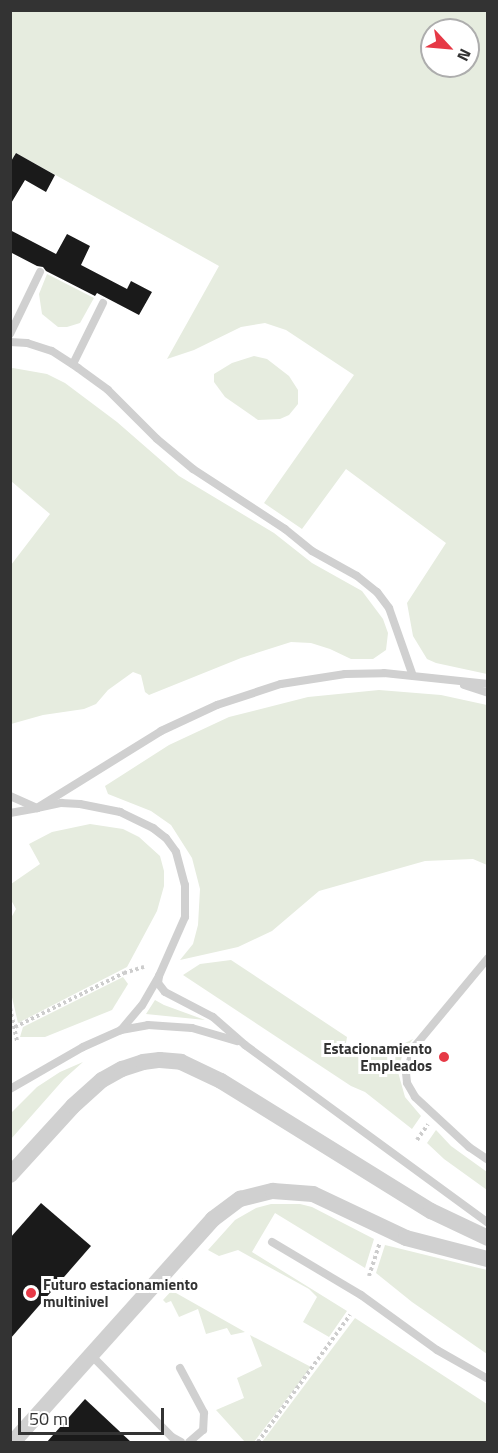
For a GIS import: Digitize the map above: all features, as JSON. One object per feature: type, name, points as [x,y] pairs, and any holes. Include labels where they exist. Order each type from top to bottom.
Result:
[{"type":"street","points":[[10,1175],[73,1106],[102,1080],[122,1069],[143,1062],[160,1060],[181,1062],[221,1081],[423,1206],[488,1238]]},
{"type":"street","points":[[13,1443],[213,1220],[240,1198],[255,1193],[294,1191],[313,1194],[406,1238],[488,1259]]},
{"type":"lane","points":[[10,334],[40,272]]},
{"type":"lane","points":[[73,364],[103,303]]},
{"type":"lane","points":[[10,342],[27,343],[52,351],[73,364],[108,390],[157,439],[193,469],[285,529],[312,551],[357,576],[377,592],[389,608],[413,676]]},
{"type":"lane","points":[[37,808],[161,731],[217,705],[281,684],[345,674],[413,676],[488,684]]},
{"type":"lane","points":[[449,680],[488,693]]},
{"type":"lane","points":[[10,796],[37,808]]},
{"type":"lane","points":[[10,813],[61,803],[80,804],[120,812],[153,828],[166,838],[176,852],[185,885],[185,917],[159,976],[142,1005],[121,1030]]},
{"type":"lane","points":[[488,958],[415,1046],[406,1073],[410,1090],[431,1119],[488,1160]]},
{"type":"lane","points":[[159,976],[158,983],[165,992],[213,1017],[245,1045],[488,1223]]},
{"type":"lane","points":[[10,1089],[52,1062],[121,1030],[148,1025],[192,1028],[245,1045]]},
{"type":"lane","points":[[272,1242],[361,1295],[437,1350],[488,1379]]},
{"type":"lane","points":[[91,1355],[172,1437],[181,1443]]},
{"type":"lane","points":[[180,1368],[204,1413],[203,1430],[189,1443]]},
{"type":"path","points":[[10,906],[10,912]]},
{"type":"path","points":[[15,1027],[124,973],[144,967]]},
{"type":"path","points":[[10,1008],[17,1042]]},
{"type":"path","points":[[417,1140],[431,1119]]},
{"type":"path","points":[[369,1276],[380,1243]]},
{"type":"path","points":[[258,1443],[350,1315]]},
{"type":"shaded area","points":[[11,11],[487,11],[487,674],[427,659],[413,636],[407,603],[446,543],[346,469],[302,529],[264,503],[354,375],[286,330],[265,323],[241,327],[194,350],[167,359],[219,266],[16,153],[11,163]]},
{"type":"shaded area","points":[[47,274],[94,298],[80,323],[58,327],[42,314],[39,294]]},
{"type":"shaded area","points":[[254,356],[267,359],[289,376],[298,390],[298,404],[289,415],[280,419],[258,420],[225,397],[214,382],[214,374],[232,363]]},
{"type":"shaded area","points":[[10,369],[47,374],[65,383],[117,422],[179,476],[274,533],[312,563],[362,591],[383,619],[388,633],[386,650],[373,659],[351,659],[311,643],[291,642],[241,658],[149,695],[145,692],[141,675],[133,672],[108,690],[96,704],[84,709],[43,715],[11,724],[11,565],[50,514],[11,481]]},
{"type":"shaded area","points":[[379,690],[441,695],[487,705],[487,865],[473,859],[425,861],[319,891],[272,931],[238,947],[180,960],[193,944],[198,925],[200,889],[192,858],[171,825],[151,811],[108,794],[105,786],[169,745],[229,717],[308,697]]},
{"type":"shaded area","points":[[90,824],[123,829],[139,837],[160,856],[164,871],[164,886],[157,911],[127,967],[18,1023],[11,993],[11,918],[16,909],[11,900],[11,884],[40,864],[29,844],[52,832]]},
{"type":"shaded area","points":[[231,960],[347,1037],[345,1049],[365,1061],[370,1045],[387,1044],[395,1048],[413,1039],[403,1052],[398,1072],[405,1097],[421,1116],[412,1129],[365,1092],[351,1086],[183,975],[200,964]]},
{"type":"shaded area","points":[[123,977],[128,984],[112,1010],[45,1037],[20,1037],[23,1027]]},
{"type":"shaded area","points":[[155,1000],[164,1005],[205,1020],[146,1014]]},
{"type":"shaded area","points":[[83,1062],[64,1079],[11,1139],[11,1113],[37,1087],[60,1072]]},
{"type":"shaded area","points":[[436,1130],[451,1146],[487,1172],[487,1190],[444,1159],[427,1143]]},
{"type":"shaded area","points":[[271,1204],[300,1204],[312,1207],[374,1239],[365,1268],[275,1213],[252,1252],[347,1311],[329,1337],[303,1322],[317,1297],[309,1289],[238,1250],[219,1256],[208,1250],[235,1220],[256,1208]]},
{"type":"shaded area","points":[[385,1245],[487,1270],[487,1354],[412,1302],[376,1273]]},
{"type":"shaded area","points":[[184,1277],[176,1293],[245,1332],[231,1335],[227,1328],[206,1334],[198,1309],[179,1317],[171,1301],[166,1303],[163,1300]]},
{"type":"shaded area","points":[[355,1318],[487,1404],[487,1442],[262,1442]]},
{"type":"shaded area","points":[[250,1335],[311,1367],[254,1442],[245,1442],[216,1410],[244,1398],[237,1378],[262,1366]]},
{"type":"building","points":[[16,153],[55,175],[46,192],[25,180],[10,205],[10,163]]},
{"type":"building","points":[[10,230],[56,254],[67,234],[90,246],[81,265],[127,289],[131,281],[152,292],[139,315],[97,293],[95,296],[46,271],[43,267],[10,252]]},
{"type":"building","name":"Futuro estacionamiento multinivel","points":[[41,1203],[91,1246],[10,1339],[10,1238]]},
{"type":"building","points":[[85,1399],[132,1443],[46,1443]]},
{"type":"place","name":"Estacionamiento Empleados","points":[[444,1057]]},
{"type":"place","name":"Futuro estacionamiento multinivel","points":[[31,1293]]}]
